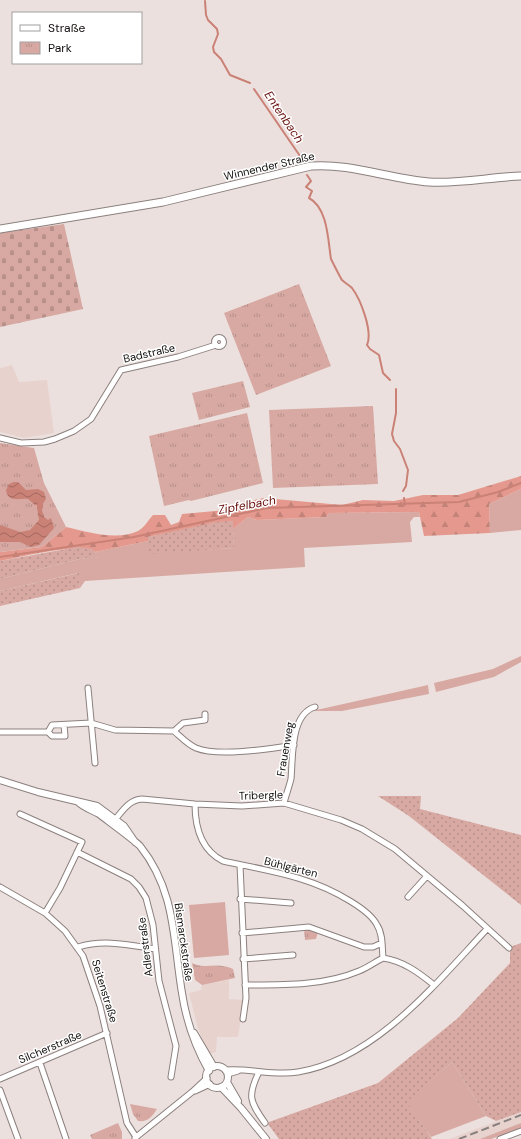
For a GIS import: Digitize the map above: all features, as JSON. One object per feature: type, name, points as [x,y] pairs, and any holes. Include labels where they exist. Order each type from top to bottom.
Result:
[{"type":"main road","name":"Winnender Straße","points":[[0,229],[163,202],[311,166],[326,165],[347,167],[396,178],[429,182],[459,182],[521,176]]},
{"type":"street","name":"Badstraße","points":[[0,438],[21,443],[44,442],[74,431],[91,419],[121,370],[178,357],[216,346]]},
{"type":"street","points":[[88,688],[95,764]]},
{"type":"street","name":"Frauenweg","points":[[284,803],[290,780],[298,722],[309,709],[315,707]]},
{"type":"street","points":[[174,731],[183,723],[205,720],[205,714]]},
{"type":"street","points":[[48,732],[50,726],[91,723],[115,730],[174,731],[196,748],[217,752],[294,745]]},
{"type":"street","points":[[0,732],[48,732],[52,736],[65,736],[64,725]]},
{"type":"street","name":"Bismarckstraße","points":[[0,780],[78,802],[124,826],[157,871],[167,897],[171,910],[182,995],[196,1045],[212,1069]]},
{"type":"street","name":"Tribergle","points":[[114,821],[130,802],[135,799],[154,799],[195,804],[242,806],[284,803],[341,820],[395,849],[509,948]]},
{"type":"street","name":"Bühlgärten","points":[[195,804],[195,820],[206,849],[213,856],[223,861],[306,880],[319,884],[341,895],[360,907],[377,924],[382,944],[383,958]]},
{"type":"street","points":[[20,814],[82,842],[60,888],[45,913]]},
{"type":"street","name":"Adlerstraße","points":[[77,852],[123,874],[139,887],[150,910],[162,998],[176,1046],[172,1077]]},
{"type":"street","points":[[240,865],[240,899],[246,1005],[243,1019]]},
{"type":"street","points":[[408,897],[427,876]]},
{"type":"street","name":"Seitenstraße","points":[[0,887],[45,913],[65,931],[78,947],[90,971],[107,1033],[128,1123],[135,1138]]},
{"type":"street","points":[[240,899],[290,904]]},
{"type":"street","points":[[242,933],[309,927],[364,947],[373,947],[382,944]]},
{"type":"street","points":[[226,1072],[242,1070],[286,1073],[298,1072],[334,1061],[387,1029],[434,985],[488,929]]},
{"type":"street","points":[[78,947],[96,942],[108,942],[155,949]]},
{"type":"street","points":[[243,959],[294,954]]},
{"type":"street","points":[[245,985],[301,983],[332,979],[360,971],[383,958],[395,960],[418,971],[434,985]]},
{"type":"street","name":"Silcherstraße","points":[[0,1079],[107,1033]]},
{"type":"street","points":[[40,1063],[66,1139]]},
{"type":"street","points":[[135,1138],[192,1092],[207,1078],[212,1069],[221,1067],[226,1072],[227,1082],[241,1108]]},
{"type":"street","points":[[259,1072],[251,1092],[251,1101],[265,1123]]},
{"type":"street","points":[[207,1078],[210,1084],[214,1087],[221,1087],[227,1082]]},
{"type":"street","points":[[192,1092],[210,1084]]},
{"type":"street","points":[[221,1087],[241,1108],[266,1139]]},
{"type":"street","points":[[0,1090],[18,1139]]},
{"type":"street","points":[[500,1139],[521,1131]]},
{"type":"shaded area","points":[[12,365],[19,382],[47,380],[54,433],[24,438],[0,432],[0,368]]},
{"type":"shaded area","points":[[229,980],[229,999],[244,1000],[238,1037],[217,1037],[216,1052],[209,1054],[198,1029],[189,993],[201,990],[202,985]]},
{"type":"shaded area","points":[[521,1112],[521,1123],[480,1139],[449,1139]]},
{"type":"green space","points":[[64,224],[83,309],[0,327],[0,233]]},
{"type":"green space","points":[[299,284],[331,366],[256,395],[224,313]]},
{"type":"green space","points":[[243,381],[250,407],[199,420],[192,393]]},
{"type":"green space","points":[[373,406],[378,484],[273,488],[269,410]]},
{"type":"green space","points":[[247,413],[263,483],[191,501],[189,500],[164,506],[149,436]]},
{"type":"green space","points":[[0,443],[34,448],[44,483],[66,527],[42,547],[0,552]]},
{"type":"green space","points":[[521,476],[521,489],[489,504],[490,533],[424,536],[419,512],[329,513],[326,517],[257,520],[248,517],[233,529],[232,521],[148,537],[148,541],[95,552],[88,549],[78,548],[65,549],[0,561],[0,552],[42,547],[66,527],[102,535],[130,534],[140,530],[153,515],[165,515],[171,525],[179,522],[182,514],[226,510],[235,504],[264,498],[342,505],[363,500],[394,501],[423,495],[458,495]]},
{"type":"green space","points":[[521,489],[521,530],[490,533],[489,504]]},
{"type":"green space","points":[[419,512],[420,517],[414,517],[410,522],[412,542],[304,548],[305,567],[85,581],[80,588],[78,573],[0,591],[0,579],[80,559],[99,557],[95,552],[148,541],[148,553],[234,548],[233,529],[248,517],[257,520],[326,517],[329,513]]},
{"type":"green space","points":[[233,521],[234,548],[148,554],[148,537],[216,522]]},
{"type":"green space","points":[[77,547],[92,549],[100,557],[80,559],[0,579],[0,561]]},
{"type":"green space","points":[[79,573],[80,588],[0,606],[0,591]]},
{"type":"green space","points":[[521,656],[521,662],[494,677],[436,692],[434,683],[493,669]]},
{"type":"green space","points":[[428,685],[429,694],[342,711],[312,711]]},
{"type":"green space","points":[[378,796],[421,796],[420,809],[521,835],[521,905],[409,816]]},
{"type":"green space","points":[[225,902],[229,955],[194,958],[189,905]]},
{"type":"green space","points":[[304,929],[318,932],[316,939],[305,940]]},
{"type":"green space","points":[[521,943],[521,1112],[496,1121],[486,1116],[452,1062],[407,1102],[432,1139],[279,1139],[268,1124],[269,1122],[378,1083],[458,1018],[510,963],[510,947]]},
{"type":"green space","points":[[192,963],[202,966],[216,965],[233,969],[235,978],[202,985],[195,980]]},
{"type":"green space","points":[[452,1062],[486,1116],[431,1137],[406,1102]]},
{"type":"green space","points":[[130,1104],[157,1109],[149,1118],[144,1121],[138,1121],[133,1114]]},
{"type":"green space","points":[[118,1123],[122,1132],[122,1139],[92,1139],[90,1135]]},
{"type":"green space","points":[[521,1123],[521,1128],[491,1139],[480,1139]]},
{"type":"water","points":[[18,482],[26,490],[38,489],[44,492],[46,499],[42,505],[35,505],[28,499],[14,499],[9,497],[6,490],[9,484]]},
{"type":"water","points":[[37,507],[41,507],[44,517],[48,520],[51,518],[54,528],[39,545],[31,547],[20,542],[0,542],[0,525],[20,532],[30,530],[39,520]]},
{"type":"waterway","name":"Entenbach","points":[[205,1],[206,15],[208,20],[217,29],[218,34],[213,47],[214,52],[221,59],[230,75],[250,83]]},
{"type":"waterway","name":"Entenbach","points":[[254,89],[300,156]]},
{"type":"waterway","name":"Entenbach","points":[[307,175],[311,181],[306,187],[312,191],[309,198],[320,209],[324,217],[331,259],[342,280],[352,288],[359,300],[367,324],[367,345],[379,355],[383,373],[390,380]]},
{"type":"waterway","name":"Entenbach","points":[[396,389],[396,413],[392,434],[394,441],[400,449],[408,470],[406,486],[403,491]]},
{"type":"waterway","name":"Zipfelbach","points":[[0,557],[134,537],[267,508],[459,502],[498,492],[521,483]]},
{"type":"waterway","name":"Zipfelbach","points":[[404,498],[405,505]]},
{"type":"railway","points":[[459,1139],[521,1115]]}]
